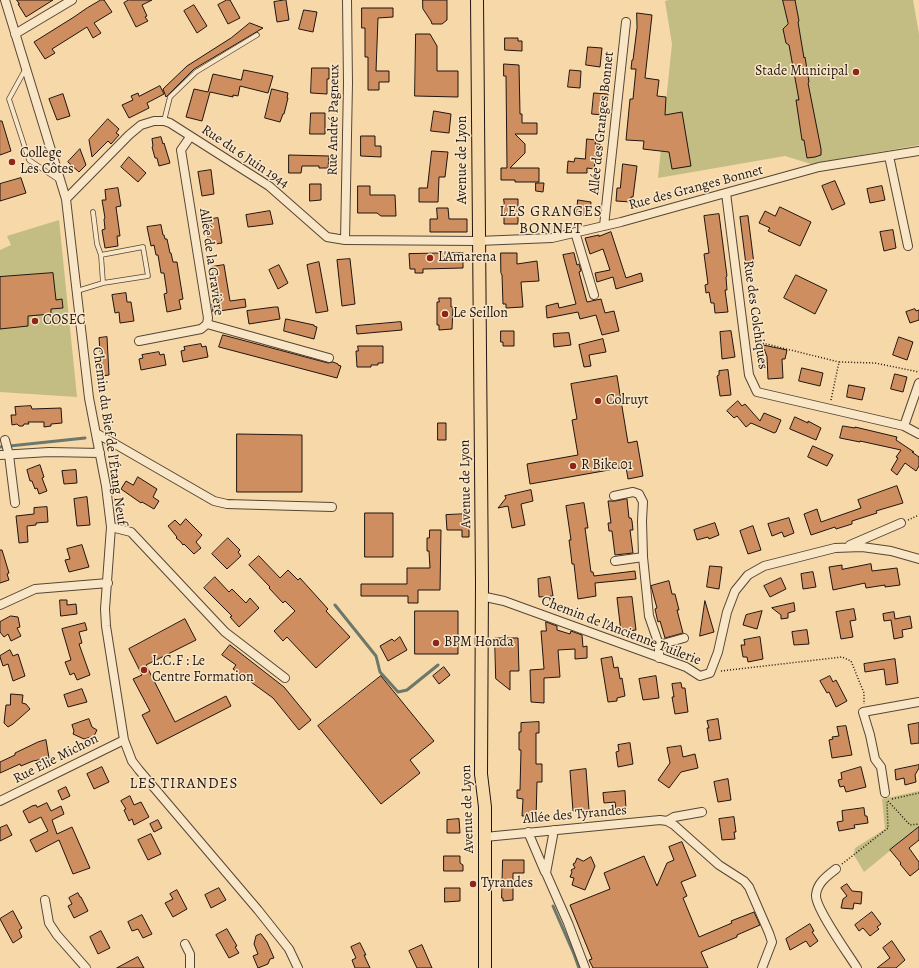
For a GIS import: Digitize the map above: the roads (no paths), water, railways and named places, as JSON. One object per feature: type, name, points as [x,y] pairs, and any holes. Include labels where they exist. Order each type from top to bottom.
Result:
[{"type":"main road","name":"Avenue de Lyon","points":[[477,0],[481,774],[485,807],[485,968]]},
{"type":"street","name":"Chemin du Bief de l'Étang Neuf","points":[[5,0],[66,199],[89,398],[100,453],[111,527],[105,609],[106,626],[124,740],[132,761],[263,916],[289,949],[298,968]]},
{"type":"street","points":[[15,34],[72,0]]},
{"type":"street","name":"Rue André Pagneux","points":[[345,240],[348,83],[347,0]]},
{"type":"street","name":"Allée des Granges Bonnet","points":[[604,226],[626,22]]},
{"type":"street","points":[[66,199],[129,135],[141,125],[154,121],[164,121]]},
{"type":"street","name":"Rue du 6 Juin 1944","points":[[164,121],[170,123],[269,186],[327,237],[345,240],[478,241]]},
{"type":"street","name":"Allée de la Gravière","points":[[139,341],[201,329],[207,324],[208,318],[181,150],[190,137]]},
{"type":"street","name":"Rue des Granges Bonnet","points":[[478,241],[552,238],[604,226],[819,167],[919,151]]},
{"type":"street","points":[[889,156],[908,246]]},
{"type":"street","name":"Rue des Colchiques","points":[[726,193],[749,375],[757,392],[904,426],[919,434]]},
{"type":"street","points":[[575,232],[594,294]]},
{"type":"street","points":[[207,324],[329,358]]},
{"type":"street","points":[[904,426],[919,383]]},
{"type":"street","points":[[96,433],[214,502],[227,504],[332,507]]},
{"type":"street","points":[[5,440],[9,455],[15,503]]},
{"type":"street","points":[[0,455],[49,452],[100,453]]},
{"type":"street","points":[[614,496],[633,492],[639,494],[643,502],[643,557],[649,616],[659,645],[659,658]]},
{"type":"street","points":[[845,547],[901,523]]},
{"type":"street","points":[[111,527],[131,532],[225,632],[285,678]]},
{"type":"street","name":"Chemin de l'Ancienne Tuilerie","points":[[481,596],[504,601],[686,667],[700,676],[710,673],[718,652],[727,612],[735,592],[748,575],[764,566],[835,548],[845,547],[862,547],[890,551],[919,559]]},
{"type":"street","points":[[615,561],[643,557]]},
{"type":"street","points":[[0,605],[35,589],[108,583]]},
{"type":"street","points":[[659,645],[684,638]]},
{"type":"street","points":[[886,797],[881,767],[875,759],[863,712],[919,702]]},
{"type":"street","name":"Rue Elie Michon","points":[[0,801],[124,740]]},
{"type":"street","name":"Allée des Tyrandes","points":[[485,837],[660,820],[667,821],[674,817],[702,812]]},
{"type":"street","points":[[667,821],[674,825],[719,865],[744,881],[749,887],[768,929],[772,942],[762,968]]},
{"type":"street","points":[[546,873],[554,830]]},
{"type":"street","points":[[528,832],[568,923],[585,968]]},
{"type":"street","points":[[836,869],[820,883],[816,896],[820,909],[857,968]]},
{"type":"street","points":[[45,900],[49,923],[57,935],[86,968]]},
{"type":"street","points":[[185,944],[190,954],[190,968]]},
{"type":"lane","points":[[164,121],[170,97],[196,72],[257,35]]},
{"type":"lane","points":[[26,68],[9,99],[29,160],[61,181]]},
{"type":"lane","points":[[93,212],[97,244],[101,255],[103,283]]},
{"type":"lane","points":[[77,291],[103,283],[148,276],[142,247],[101,255]]},
{"type":"waterway","points":[[0,447],[85,438]]},
{"type":"waterway","points":[[335,605],[376,656],[380,672],[398,692],[407,690],[438,665]]},
{"type":"waterway","points":[[553,906],[579,968]]},
{"type":"place","name":"Stade Municipal","points":[[856,72]]},
{"type":"place","name":"Collège Les Côtes","points":[[12,162]]},
{"type":"place","name":"L'Amarena","points":[[430,258]]},
{"type":"place","name":"Le Seillon","points":[[445,314]]},
{"type":"place","name":"COSEC","points":[[35,321]]},
{"type":"place","name":"Colruyt","points":[[598,401]]},
{"type":"place","name":"R Bike 01","points":[[573,466]]},
{"type":"place","name":"BPM Honda","points":[[436,643]]},
{"type":"place","name":"L.C.F : Le Centre Formation","points":[[144,670]]},
{"type":"place","name":"Tyrandes","points":[[473,884]]},
{"type":"district","name":"LES GRANGES BONNET","points":[[551,220]]},
{"type":"district","name":"LES TIRANDES","points":[[184,784]]}]
